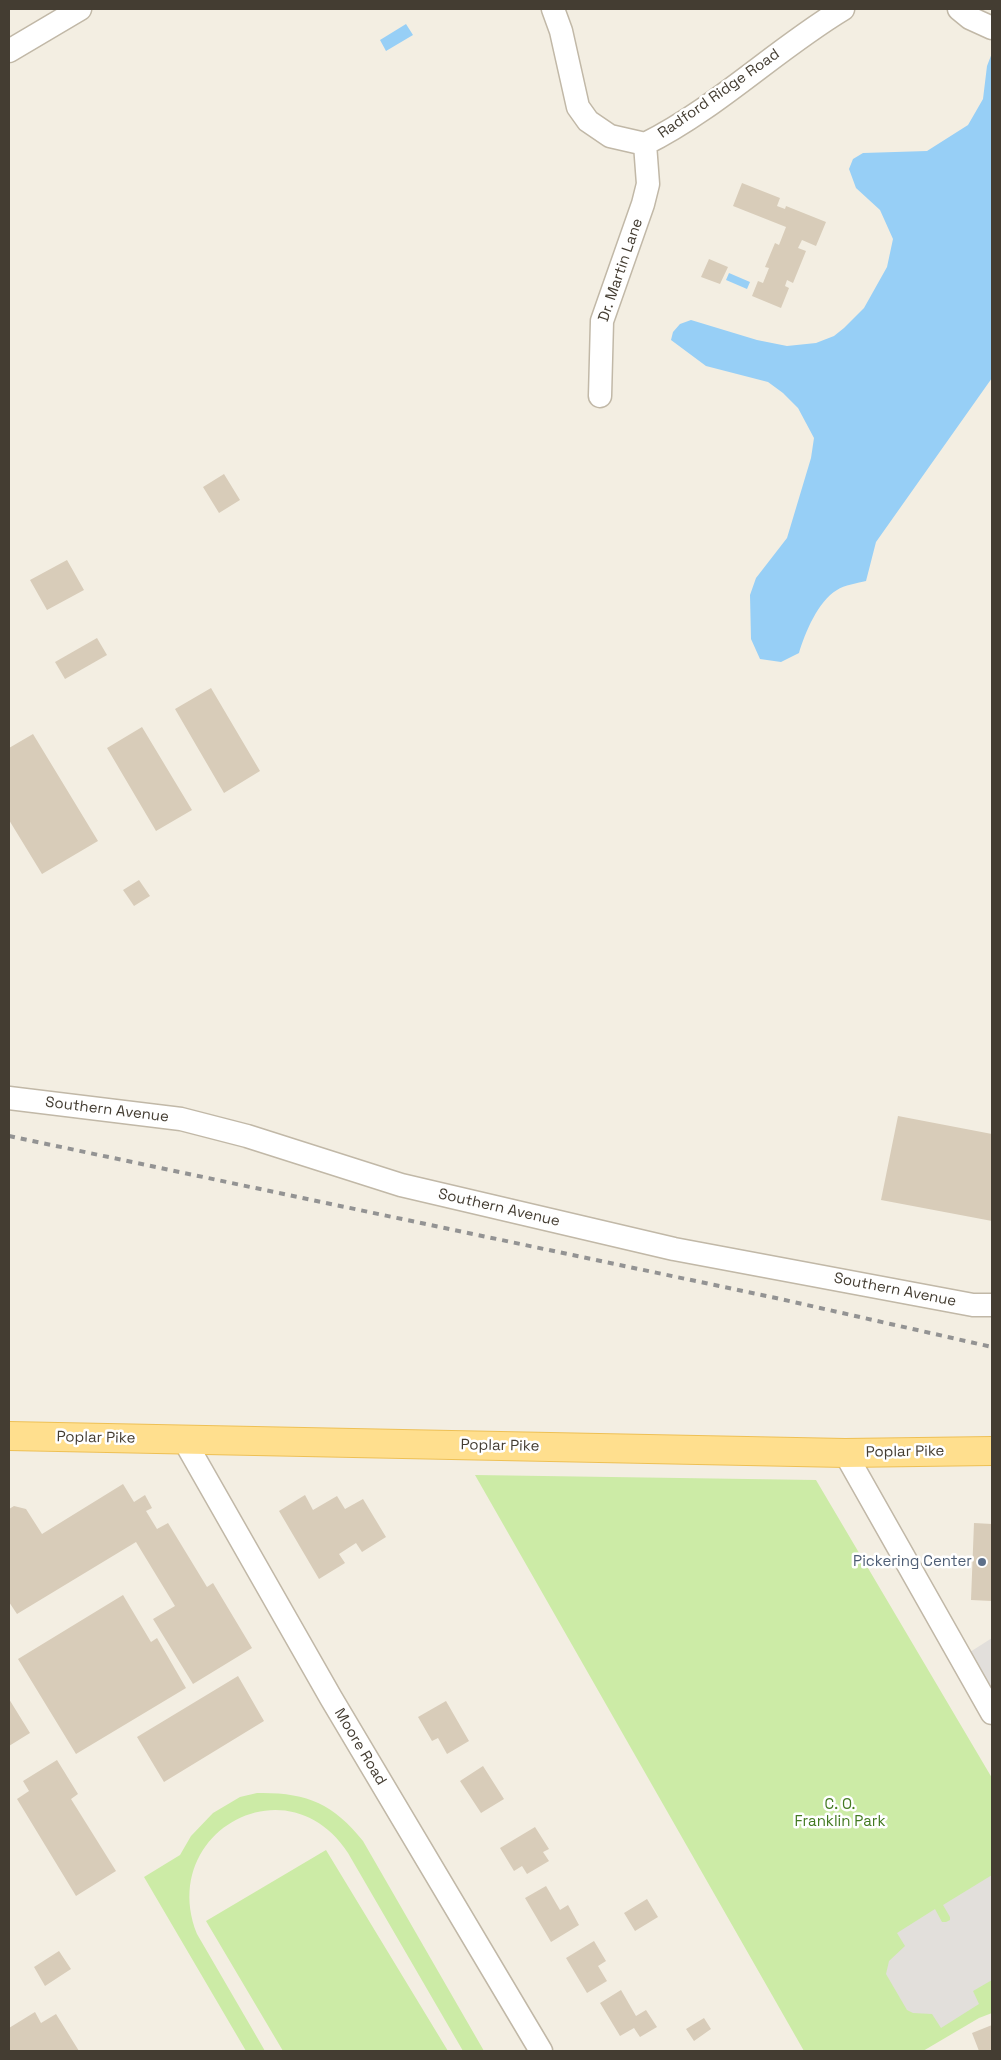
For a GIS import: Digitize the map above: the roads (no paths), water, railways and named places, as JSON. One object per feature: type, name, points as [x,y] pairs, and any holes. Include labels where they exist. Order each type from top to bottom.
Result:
[{"type":"main road","name":"Poplar Pike","points":[[9,1436],[845,1453],[992,1451]]},
{"type":"street","points":[[9,51],[80,9]]},
{"type":"street","name":"Radford Ridge Road","points":[[553,9],[561,31],[578,107],[588,121],[610,136],[645,144],[696,114],[806,32],[843,9]]},
{"type":"street","points":[[959,9],[970,18],[992,28]]},
{"type":"street","name":"Dr. Martin Lane","points":[[600,396],[602,321],[643,204],[648,184],[645,144]]},
{"type":"street","name":"Southern Avenue","points":[[9,1098],[181,1119],[247,1136],[401,1185],[674,1249],[973,1305],[992,1305]]},
{"type":"street","name":"Moore Road","points":[[184,1440],[326,1690],[541,2051]]},
{"type":"street","points":[[845,1453],[992,1713]]},
{"type":"water","points":[[406,24],[413,35],[386,51],[380,40]]},
{"type":"water","points":[[992,53],[992,378],[876,542],[866,581],[847,585],[830,595],[818,609],[799,653],[781,662],[760,659],[751,639],[750,595],[756,578],[787,538],[811,458],[814,438],[798,408],[783,393],[768,382],[706,366],[671,340],[673,332],[680,324],[691,320],[757,340],[787,346],[816,343],[834,336],[844,328],[864,308],[887,267],[893,239],[880,210],[856,188],[849,169],[853,159],[863,153],[927,151],[968,125],[983,99],[987,66]]},
{"type":"water","points":[[729,273],[750,282],[747,289],[726,280]]},
{"type":"railway","points":[[9,1136],[776,1298],[992,1347]]},
{"type":"place","name":"Pickering Center","points":[[982,1562]]},
{"type":"park label","name":"C. O. Franklin Park","points":[[840,1814]]}]
